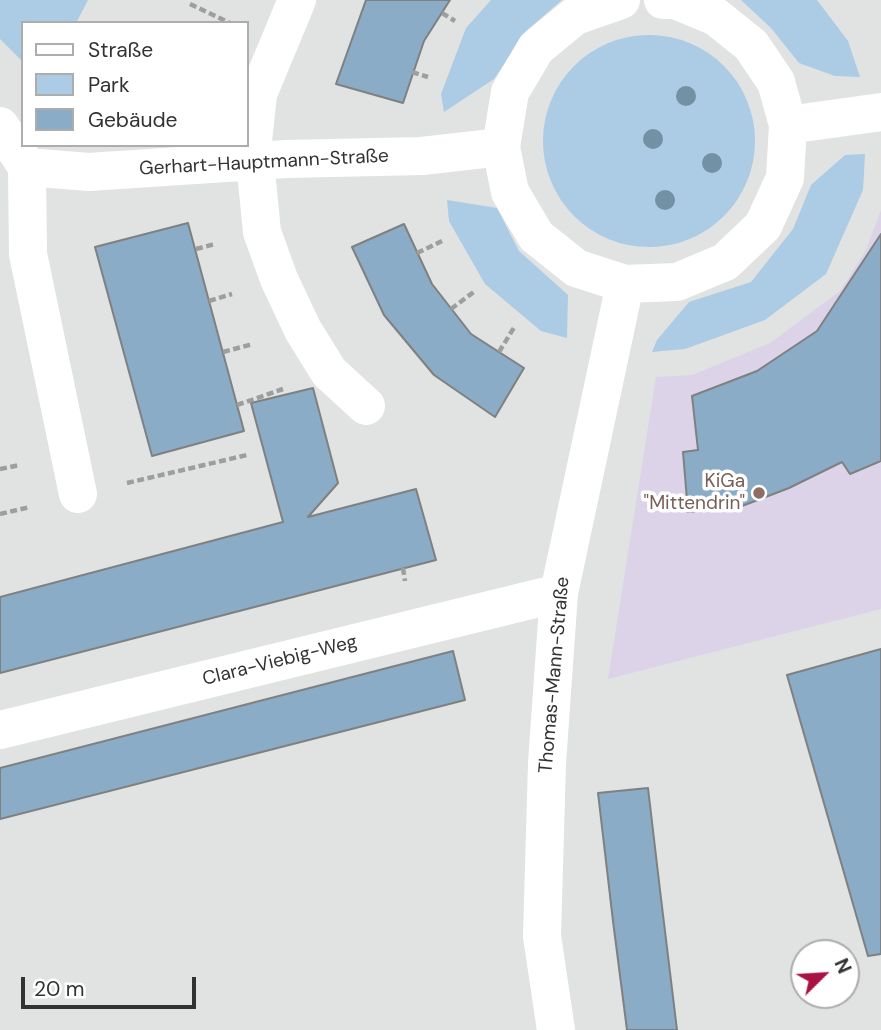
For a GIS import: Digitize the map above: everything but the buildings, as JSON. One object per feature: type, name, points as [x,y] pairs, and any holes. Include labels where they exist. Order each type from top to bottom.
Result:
[{"type":"street","points":[[297,0],[258,94],[254,162],[262,232],[279,279],[303,330],[329,372],[366,406]]},
{"type":"street","points":[[621,0],[575,16],[536,48],[510,92],[501,147],[510,192],[536,236],[576,268],[625,284],[677,282],[725,261],[762,226],[785,177],[788,125],[776,82],[751,45],[716,17],[675,0],[663,0]]},
{"type":"street","points":[[788,125],[881,112]]},
{"type":"street","points":[[0,126],[27,167],[27,254],[78,494]]},
{"type":"street","name":"Gerhart-Hauptmann-Straße","points":[[27,167],[89,172],[422,156],[501,147]]},
{"type":"street","name":"Thomas-Mann-Straße","points":[[556,1030],[542,936],[547,763],[559,593],[625,284]]},
{"type":"street","name":"Clara-Viebig-Weg","points":[[0,730],[559,593]]},
{"type":"path","points":[[190,4],[226,21]]},
{"type":"path","points":[[442,13],[455,21]]},
{"type":"path","points":[[412,72],[428,77]]},
{"type":"path","points":[[417,253],[442,241]]},
{"type":"path","points":[[451,309],[475,291]]},
{"type":"path","points":[[499,352],[515,326]]},
{"type":"path","points":[[78,494],[247,454]]},
{"type":"shaded area","name":"KiGa \"Mittendrin\"","points":[[881,210],[881,609],[608,679],[656,377],[692,375],[770,343],[840,291],[866,250]]},
{"type":"green space","points":[[0,0],[88,0],[77,21],[21,21],[21,60],[0,39]]},
{"type":"green space","points":[[491,0],[562,0],[526,31],[494,79],[444,112],[441,94],[466,28]]},
{"type":"green space","points":[[741,0],[817,0],[848,41],[860,77],[835,76],[799,63],[771,28]]},
{"type":"green space","points":[[649,35],[690,43],[724,66],[747,100],[755,141],[747,182],[724,216],[690,239],[649,247],[608,239],[574,216],[551,182],[543,141],[551,100],[574,66],[608,43]]},
{"type":"green space","points":[[865,154],[863,190],[826,274],[765,320],[685,349],[652,352],[657,340],[689,302],[751,282],[793,229],[811,185],[845,155]]},
{"type":"green space","points":[[447,200],[497,208],[519,251],[568,295],[567,338],[541,331],[485,284],[449,221]]},
{"type":"place","name":"KiGa \"Mittendrin\"","points":[[759,493]]}]
